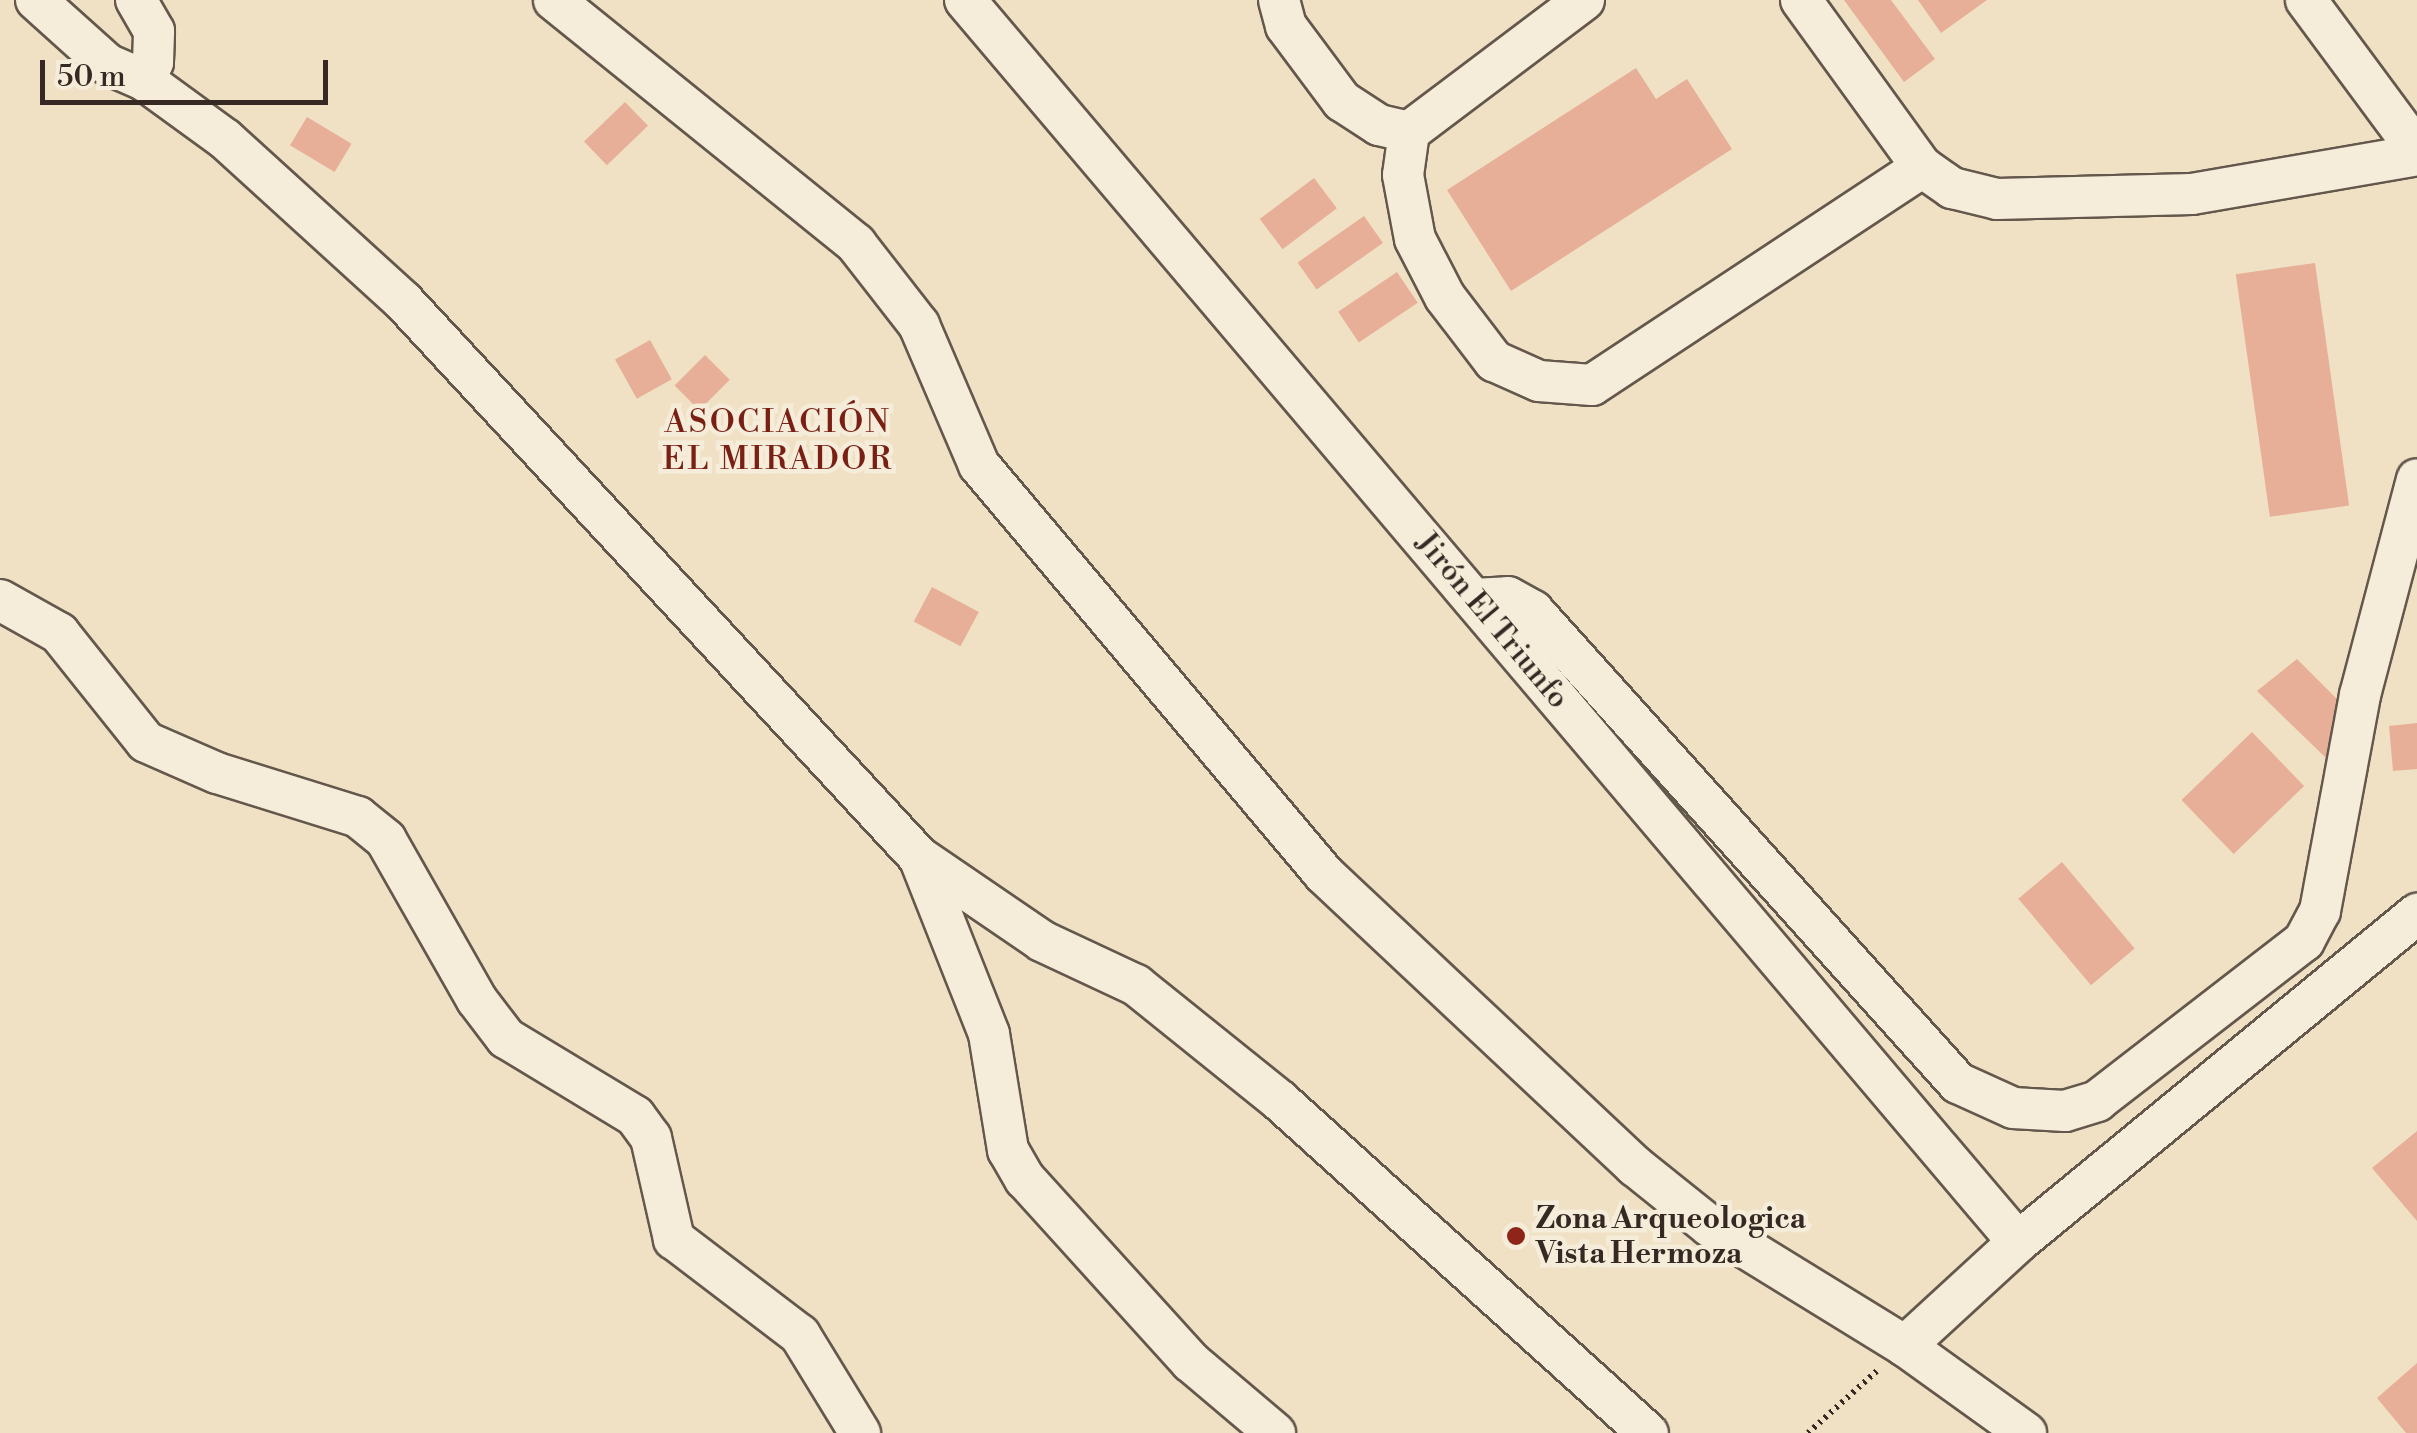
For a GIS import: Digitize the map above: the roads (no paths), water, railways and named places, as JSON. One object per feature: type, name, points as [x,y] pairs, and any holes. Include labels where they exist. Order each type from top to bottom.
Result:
[{"type":"street","points":[[36,0],[107,64],[144,80],[225,140],[403,301],[919,857],[1042,941],[1136,986],[1279,1100],[1648,1433]]},
{"type":"street","points":[[136,0],[154,31],[153,62],[144,80]]},
{"type":"street","points":[[554,0],[856,244],[919,325],[979,466],[1324,874],[1635,1166],[1710,1226],[1904,1346],[2026,1433]]},
{"type":"street","name":"Jirón El Triunfo","points":[[965,0],[2018,1242]]},
{"type":"street","points":[[1278,0],[1286,26],[1342,101],[1379,125],[1408,132]]},
{"type":"street","points":[[1584,0],[1408,132],[1402,175],[1415,240],[1445,297],[1494,361],[1539,381],[1592,385],[1922,167]]},
{"type":"street","points":[[1801,0],[1922,167],[1952,188],[1997,200],[2192,194],[2417,152],[2306,0]]},
{"type":"street","points":[[1473,598],[1508,598],[1532,611],[1958,1083],[2013,1108],[2066,1111],[2097,1101],[2304,940],[2330,880],[2360,695],[2417,479]]},
{"type":"street","points":[[0,600],[59,634],[146,742],[217,773],[358,817],[386,840],[506,1038],[635,1116],[651,1138],[674,1239],[800,1334],[860,1433]]},
{"type":"street","points":[[919,857],[989,1034],[1008,1150],[1025,1179],[1192,1362],[1274,1433]]},
{"type":"street","points":[[1904,1346],[2018,1242],[2417,914]]},
{"type":"place","name":"Zona Arqueologica Vista Hermoza","points":[[1516,1236]]},
{"type":"district","name":"ASOCIACIÓN EL MIRADOR","points":[[778,442]]}]
